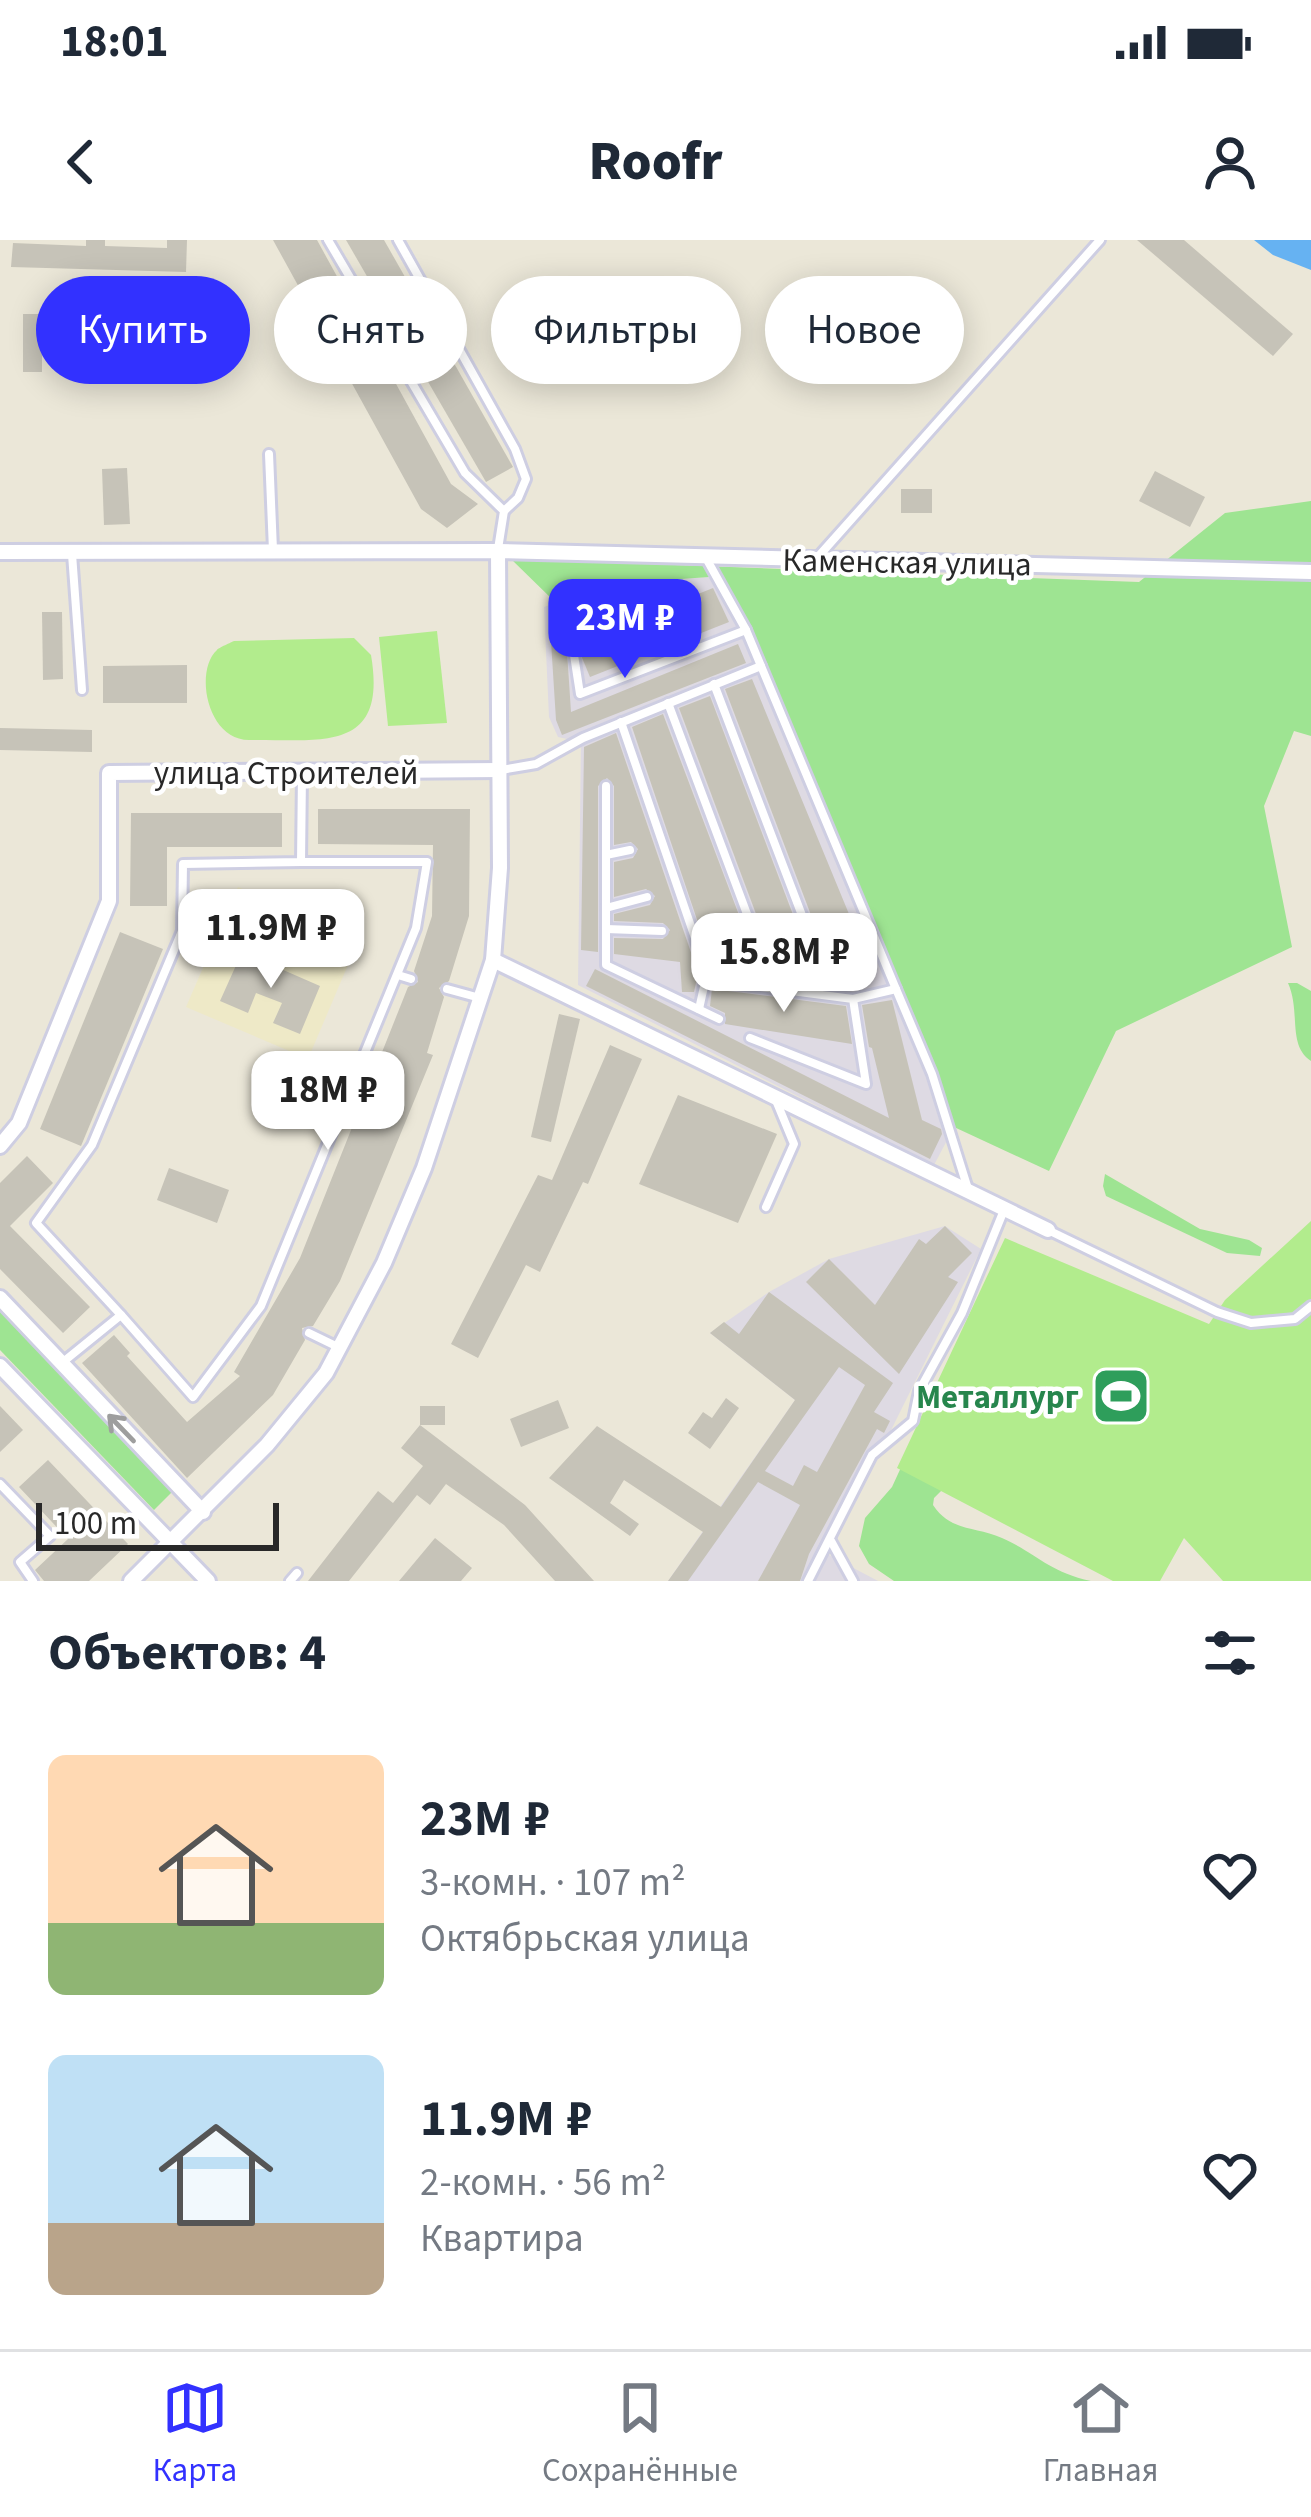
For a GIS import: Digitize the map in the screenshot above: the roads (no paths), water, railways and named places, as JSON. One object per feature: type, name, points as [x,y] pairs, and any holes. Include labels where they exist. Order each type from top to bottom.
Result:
[{"type":"street","name":"Каменская улица","points":[[0,552],[498,551],[1311,572]]},
{"type":"street","points":[[131,1581],[267,1445],[340,1349],[384,1263],[424,1168],[494,960],[500,868],[498,551]]},
{"type":"street","name":"улица Строителей","points":[[0,1146],[19,1123],[109,901],[109,773],[500,770]]},
{"type":"street","points":[[494,960],[1048,1230]]},
{"type":"street","points":[[0,1298],[203,1512]]},
{"type":"street","points":[[0,1366],[208,1581]]},
{"type":"lane","points":[[328,240],[465,473],[503,511]]},
{"type":"lane","points":[[398,240],[515,449],[526,479],[518,498],[503,511],[498,551]]},
{"type":"lane","points":[[816,559],[1100,240]]},
{"type":"lane","points":[[269,454],[273,552]]},
{"type":"lane","points":[[72,552],[82,690]]},
{"type":"lane","points":[[705,556],[746,630],[932,1074],[968,1190]]},
{"type":"lane","points":[[574,655],[580,694],[746,630]]},
{"type":"lane","points":[[500,770],[536,764],[621,722],[760,666]]},
{"type":"lane","points":[[668,703],[762,955],[813,960],[812,940],[714,684]]},
{"type":"lane","points":[[621,722],[707,973],[699,1010]]},
{"type":"lane","points":[[301,862],[302,772]]},
{"type":"lane","points":[[606,786],[606,965],[719,1019]]},
{"type":"lane","points":[[606,855],[630,850]]},
{"type":"lane","points":[[301,862],[427,862],[416,928],[265,1308],[193,1397],[36,1222],[92,1145],[182,931],[183,864],[301,862]]},
{"type":"lane","points":[[606,908],[646,897]]},
{"type":"lane","points":[[606,929],[662,931]]},
{"type":"lane","points":[[398,975],[411,979]]},
{"type":"lane","points":[[706,980],[853,999],[896,989]]},
{"type":"lane","points":[[447,989],[483,999]]},
{"type":"lane","points":[[750,1038],[866,1084],[853,999]]},
{"type":"lane","points":[[766,1207],[794,1144],[774,1096]]},
{"type":"lane","points":[[808,1581],[872,1455],[913,1421],[919,1390],[962,1313],[1004,1209]]},
{"type":"lane","points":[[1048,1230],[1234,1318],[1251,1322],[1295,1319],[1311,1306]]},
{"type":"lane","points":[[60,1364],[121,1315]]},
{"type":"lane","points":[[310,1333],[340,1349]]},
{"type":"lane","points":[[0,1484],[50,1537],[20,1562],[33,1581]]},
{"type":"lane","points":[[831,1539],[853,1581]]},
{"type":"water","points":[[1254,240],[1311,240],[1311,270],[1273,255]]},
{"type":"place","name":"Металлург","points":[[1121,1396]]}]
